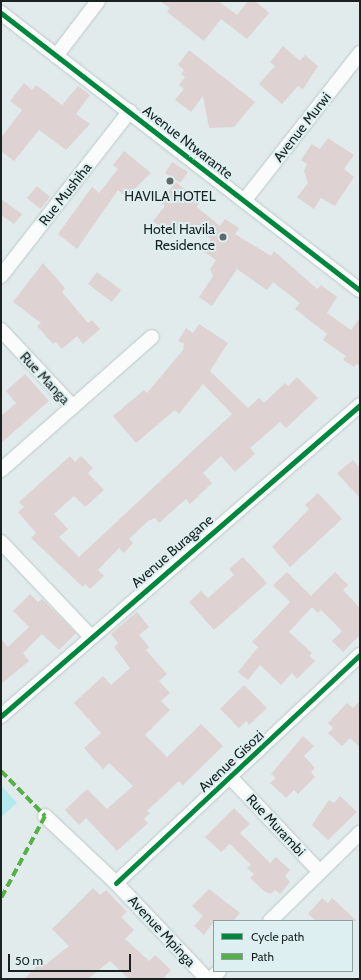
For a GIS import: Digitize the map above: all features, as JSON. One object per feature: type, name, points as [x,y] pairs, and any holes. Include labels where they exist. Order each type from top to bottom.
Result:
[{"type":"street","points":[[56,56],[98,1]]},
{"type":"street","name":"Avenue Ntwarante","points":[[1,14],[130,111],[360,290]]},
{"type":"street","name":"Avenue Murwi","points":[[244,201],[360,53]]},
{"type":"street","name":"Rue Mushiha","points":[[1,276],[130,111]]},
{"type":"street","name":"Rue Manga","points":[[1,330],[73,407]]},
{"type":"street","points":[[1,470],[152,337]]},
{"type":"street","name":"Avenue Buragane","points":[[1,716],[360,405]]},
{"type":"street","points":[[1,542],[91,637]]},
{"type":"street","name":"Avenue Gisozi","points":[[116,883],[231,778],[360,655]]},
{"type":"street","name":"Rue Murambi","points":[[231,778],[320,872]]},
{"type":"street","name":"Avenue Mpinga","points":[[45,816],[116,883],[207,979]]},
{"type":"street","points":[[271,920],[360,833]]},
{"type":"shaded area","points":[[1,785],[17,803],[1,817]]},
{"type":"building","points":[[160,1],[218,1],[237,15],[248,1],[255,1],[269,13],[247,39],[221,19],[204,41],[167,12],[170,8]]},
{"type":"building","points":[[283,46],[300,61],[305,55],[318,66],[303,89],[298,86],[282,104],[259,84],[275,66],[270,62]]},
{"type":"building","points":[[189,50],[255,102],[234,127],[209,128],[203,96],[191,112],[175,100],[184,89],[179,85],[185,77],[181,74],[184,70],[178,65]]},
{"type":"building","points":[[24,83],[32,90],[36,85],[62,105],[78,86],[90,95],[76,114],[90,124],[66,150],[39,130],[14,161],[1,151],[1,138],[22,110],[10,101]]},
{"type":"building","points":[[328,138],[354,155],[344,169],[354,177],[335,206],[321,198],[314,209],[297,197],[308,183],[304,171],[307,164],[301,160],[312,144],[320,149]]},
{"type":"building","points":[[124,151],[151,173],[126,197],[118,190],[77,249],[58,234],[92,187],[99,193],[118,169],[113,165]]},
{"type":"building","points":[[172,162],[188,172],[180,183],[165,173]]},
{"type":"building","points":[[176,182],[200,202],[197,207],[220,226],[225,219],[239,228],[235,234],[271,256],[274,251],[317,289],[321,285],[337,297],[327,313],[351,330],[360,318],[360,366],[356,364],[354,367],[343,360],[346,356],[323,340],[327,334],[295,309],[300,303],[273,282],[267,290],[237,269],[212,306],[199,297],[213,276],[210,269],[216,260],[203,251],[211,239],[185,222],[172,237],[153,221],[165,206],[160,202]]},
{"type":"building","points":[[37,186],[50,197],[40,209],[27,198]]},
{"type":"building","points":[[1,199],[22,214],[14,224],[1,215]]},
{"type":"building","points":[[43,263],[65,288],[62,292],[88,323],[92,320],[100,329],[83,344],[77,336],[62,349],[56,342],[53,344],[37,326],[41,323],[13,302]]},
{"type":"building","points":[[97,272],[121,290],[112,302],[88,284]]},
{"type":"building","points":[[199,324],[228,343],[210,371],[248,408],[259,398],[264,403],[285,383],[288,386],[297,377],[318,398],[286,428],[280,422],[250,448],[255,454],[235,472],[221,456],[203,473],[212,483],[190,504],[186,499],[159,523],[155,518],[148,521],[129,539],[133,543],[124,553],[119,548],[98,570],[104,576],[90,589],[85,584],[83,587],[31,538],[36,533],[18,512],[24,507],[19,502],[70,456],[75,462],[81,456],[93,468],[88,473],[104,490],[85,507],[74,496],[54,514],[68,529],[59,537],[79,557],[232,414],[203,384],[179,414],[175,410],[136,443],[113,416],[144,390],[147,393],[183,350],[184,344],[178,341],[186,328],[193,333]]},
{"type":"building","points":[[25,374],[49,401],[1,443],[1,416],[16,403],[6,391]]},
{"type":"building","points":[[353,460],[360,468],[360,498],[337,473]]},
{"type":"building","points":[[318,493],[342,519],[290,567],[272,547],[309,509],[305,505]]},
{"type":"building","points":[[243,557],[267,583],[214,630],[189,602],[201,591],[208,598],[234,575],[229,569]]},
{"type":"building","points":[[287,572],[311,596],[335,572],[348,585],[343,590],[360,608],[360,635],[343,652],[332,641],[342,631],[321,610],[318,613],[312,607],[289,632],[312,653],[310,656],[315,661],[297,679],[292,673],[281,685],[260,665],[248,680],[238,672],[258,647],[252,642],[290,602],[273,585]]},
{"type":"building","points":[[30,594],[38,602],[42,599],[76,633],[59,650],[42,634],[23,653],[29,661],[1,684],[1,639],[8,647],[29,627],[13,611]]},
{"type":"building","points":[[137,612],[149,627],[139,635],[149,647],[146,650],[167,674],[159,681],[170,693],[161,701],[170,710],[145,735],[167,757],[201,724],[223,746],[183,785],[179,781],[147,811],[150,813],[144,819],[148,823],[117,851],[86,818],[79,825],[65,810],[87,789],[107,809],[133,786],[109,763],[103,769],[84,748],[101,733],[74,703],[103,676],[111,685],[130,668],[114,647],[118,643],[111,634]]},
{"type":"building","points":[[244,685],[267,708],[249,725],[246,721],[239,728],[220,709]]},
{"type":"building","points":[[360,701],[360,747],[350,738],[342,746],[328,733],[333,728],[328,723],[347,703],[353,708]]},
{"type":"building","points":[[303,736],[314,746],[304,756],[315,768],[311,772],[315,777],[298,794],[294,790],[286,798],[270,783],[276,778],[271,774]]},
{"type":"building","points":[[340,796],[357,812],[328,840],[312,825],[329,800],[334,803]]},
{"type":"building","points":[[234,808],[250,824],[240,833],[270,863],[276,857],[290,870],[285,876],[290,882],[280,894],[275,890],[271,894],[264,891],[250,878],[254,874],[247,868],[251,865],[230,844],[221,852],[205,837]]},
{"type":"building","points":[[93,888],[100,895],[106,890],[127,912],[121,917],[134,930],[125,939],[149,961],[155,955],[171,970],[163,979],[129,979],[110,961],[88,979],[24,979],[42,961],[45,965],[69,946],[52,929]]},
{"type":"building","points":[[209,889],[240,913],[234,920],[213,920],[213,922],[204,935],[194,926],[203,916],[192,906]]},
{"type":"building","points":[[322,898],[328,903],[332,898],[357,921],[315,920],[308,914]]},
{"type":"marked path","points":[[1,771],[45,816],[1,898]]},
{"type":"cycle path","points":[[1,13],[360,290]]},
{"type":"cycle path","points":[[1,716],[360,405]]},
{"type":"cycle path","points":[[116,883],[360,655]]},
{"type":"place","name":"HAVILA HOTEL","points":[[170,181]]},
{"type":"place","name":"Hotel Havila Residence","points":[[223,237]]}]
